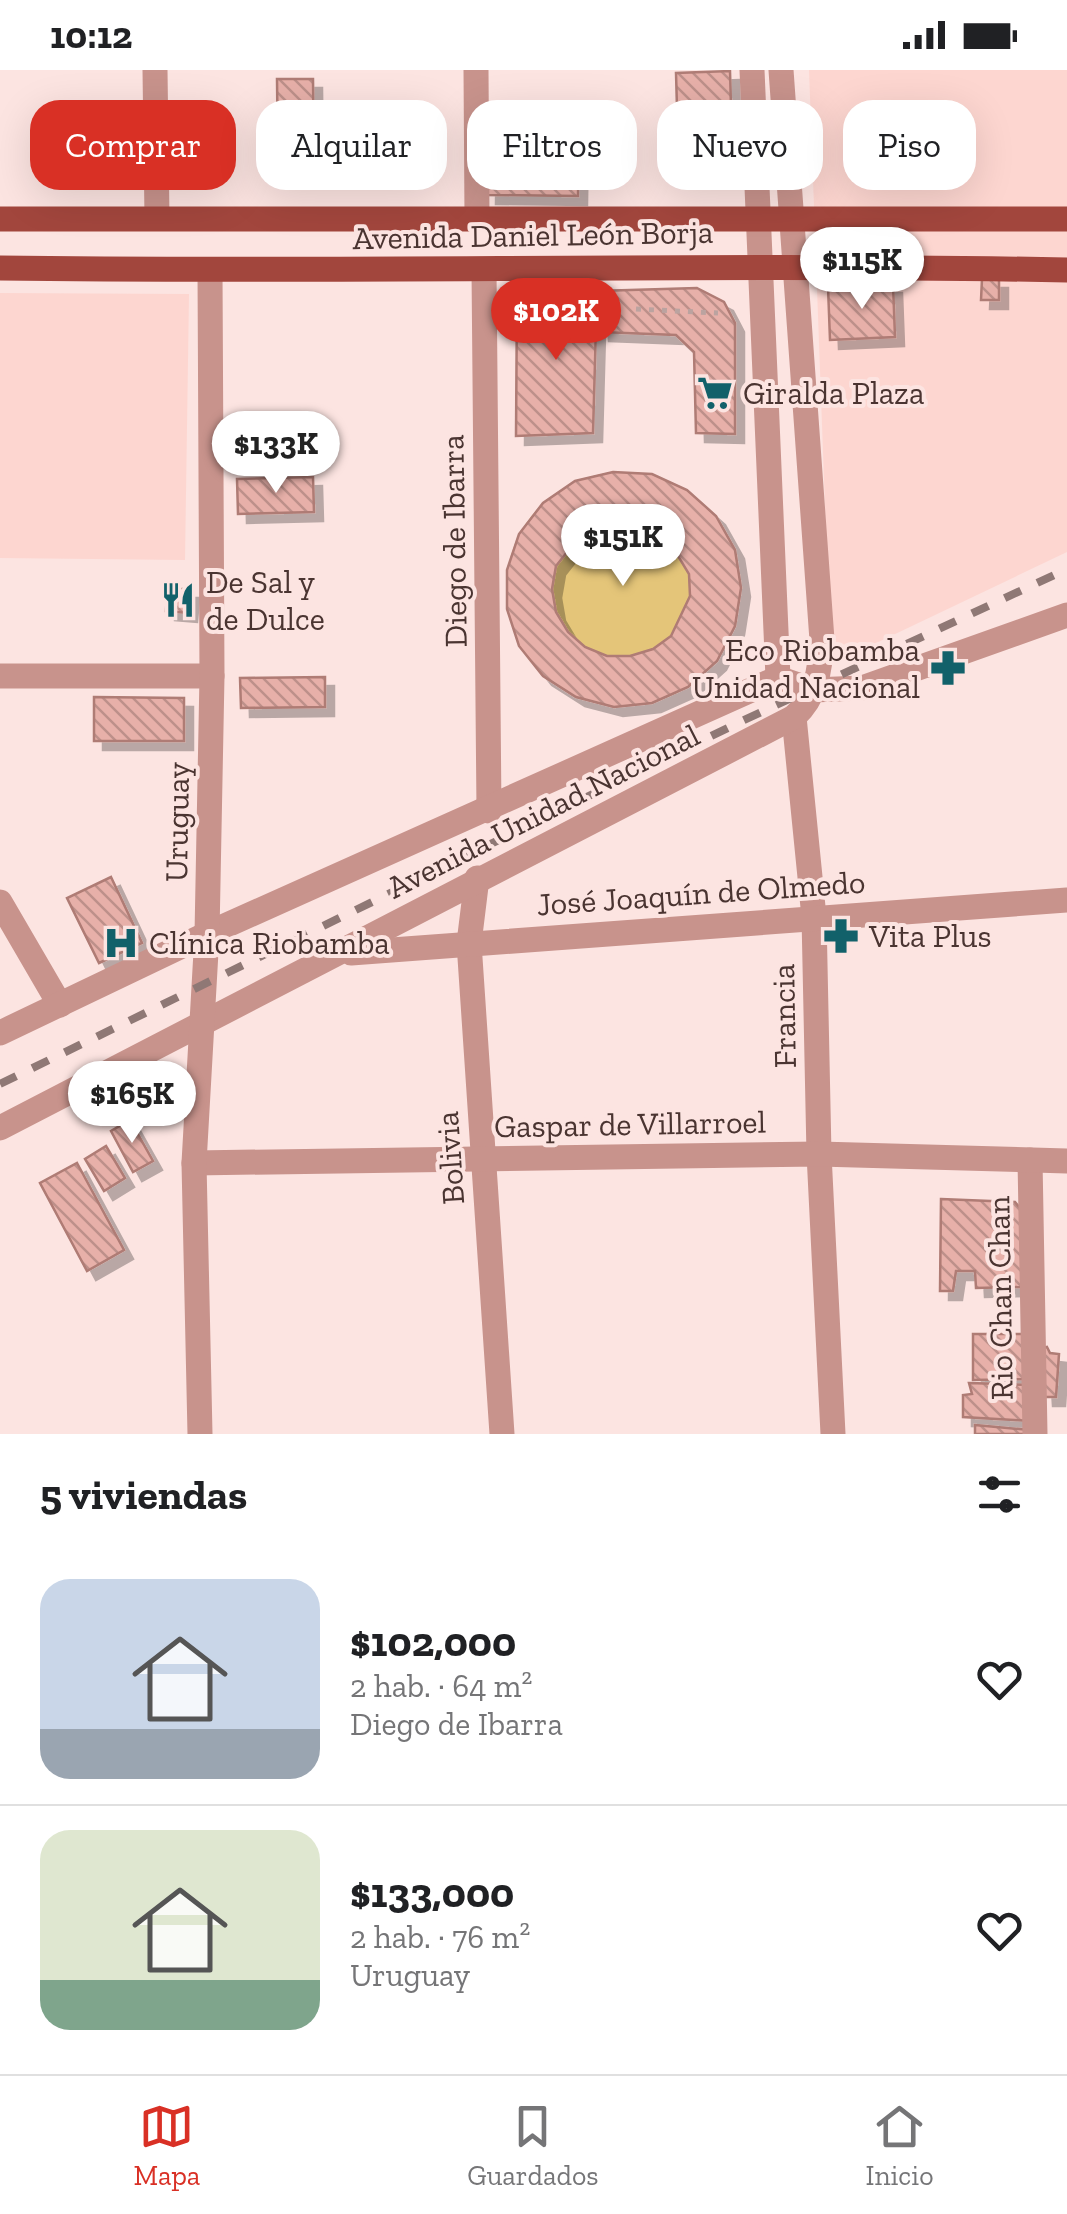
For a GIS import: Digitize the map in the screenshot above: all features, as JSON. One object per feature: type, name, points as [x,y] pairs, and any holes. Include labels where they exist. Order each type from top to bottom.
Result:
[{"type":"main road","name":"Avenida Daniel León Borja","points":[[0,219],[1067,219]]},
{"type":"main road","name":"Avenida Daniel León Borja","points":[[0,268],[484,270],[795,264],[1067,270]]},
{"type":"street","points":[[155,70],[157,218]]},
{"type":"street","points":[[476,70],[478,216]]},
{"type":"street","points":[[752,70],[778,678],[813,690],[846,692],[886,683],[1067,615]]},
{"type":"street","points":[[782,70],[822,640],[820,673],[807,705],[794,717]]},
{"type":"street","name":"Diego de Ibarra","points":[[484,270],[489,811]]},
{"type":"street","name":"Uruguay","points":[[200,1434],[194,1163],[207,934],[212,676],[210,271]]},
{"type":"street","points":[[0,676],[212,676]]},
{"type":"street","name":"Avenida Unidad Nacional","points":[[0,1033],[207,934],[489,811],[778,678]]},
{"type":"street","name":"Avenida Unidad Nacional","points":[[0,1128],[794,717]]},
{"type":"street","name":"Francia","points":[[794,717],[814,917],[819,1154],[834,1434]]},
{"type":"street","name":"Bolivia","points":[[477,878],[469,943],[502,1434]]},
{"type":"street","name":"José Joaquín de Olmedo","points":[[341,954],[1067,900]]},
{"type":"street","points":[[0,902],[60,1005]]},
{"type":"street","name":"Gaspar de Villarroel","points":[[194,1163],[819,1154],[1067,1162]]},
{"type":"street","name":"Rio Chan Chan","points":[[1030,1160],[1035,1434]]},
{"type":"path","points":[[636,309],[718,312]]},
{"type":"shaded area","points":[[809,70],[1067,70],[1067,552],[849,656],[830,643],[813,190],[823,190],[823,100],[810,100]]},
{"type":"shaded area","points":[[0,293],[189,294],[185,560],[0,558]]},
{"type":"shaded area","points":[[623,472],[668,481],[706,506],[731,544],[740,589],[731,634],[706,672],[668,697],[623,706],[578,697],[540,672],[515,634],[506,589],[515,544],[540,506],[578,481]]},
{"type":"building","points":[[730,71],[731,100],[677,100],[676,73]]},
{"type":"building","points":[[277,79],[313,79],[313,100],[277,100]]},
{"type":"building","points":[[487,190],[578,190],[578,196],[487,195]]},
{"type":"building","points":[[982,279],[999,279],[999,300],[981,300]]},
{"type":"building","points":[[893,284],[895,337],[830,340],[828,287]]},
{"type":"building","name":"Giralda Plaza","points":[[697,288],[724,302],[735,323],[735,434],[696,433],[694,352],[676,335],[600,332],[597,291]]},
{"type":"building","points":[[597,291],[593,433],[516,436],[517,293]]},
{"type":"building","points":[[613,472],[652,474],[687,490],[716,516],[735,550],[741,588],[735,626],[717,661],[688,687],[652,703],[614,707],[576,697],[543,676],[519,646],[507,609],[507,570],[519,534],[543,503],[575,481]],"holes":[[[626,520],[647,525],[666,536],[689,574],[690,596],[671,636],[653,649],[630,656],[607,656],[585,647],[568,632],[556,612],[552,589],[556,566],[583,532],[604,522]]]},
{"type":"building","points":[[313,477],[314,512],[238,514],[237,479]]},
{"type":"building","name":"De Sal y de Dulce","points":[[167,589],[190,589],[188,613],[166,611]]},
{"type":"building","points":[[325,677],[325,707],[241,708],[240,678]]},
{"type":"building","points":[[94,697],[184,698],[184,741],[94,741]]},
{"type":"building","points":[[111,877],[142,943],[99,963],[67,898]]},
{"type":"building","points":[[130,1120],[153,1161],[133,1172],[111,1131]]},
{"type":"building","points":[[106,1146],[125,1178],[104,1191],[85,1159]]},
{"type":"building","points":[[77,1163],[124,1250],[87,1271],[40,1183]]},
{"type":"building","points":[[941,1199],[1015,1202],[1024,1213],[1022,1287],[976,1288],[975,1271],[956,1271],[953,1291],[940,1291]]},
{"type":"building","points":[[973,1334],[1026,1334],[1027,1379],[973,1380]]},
{"type":"building","points":[[1047,1347],[1050,1353],[1059,1354],[1056,1397],[1044,1397],[1041,1348]]},
{"type":"building","points":[[969,1383],[1030,1385],[1031,1421],[963,1417],[963,1395],[972,1394]]},
{"type":"building","points":[[975,1425],[1030,1430],[1030,1434],[975,1434]]},
{"type":"railway","points":[[0,1084],[742,721],[1067,569]]},
{"type":"place","name":"Giralda Plaza","points":[[715,393]]},
{"type":"place","name":"De Sal y de Dulce","points":[[178,600]]},
{"type":"place","name":"Eco Riobamba Unidad Nacional","points":[[948,668]]},
{"type":"place","name":"Vita Plus","points":[[841,936]]},
{"type":"place","name":"Clínica Riobamba","points":[[121,943]]}]
